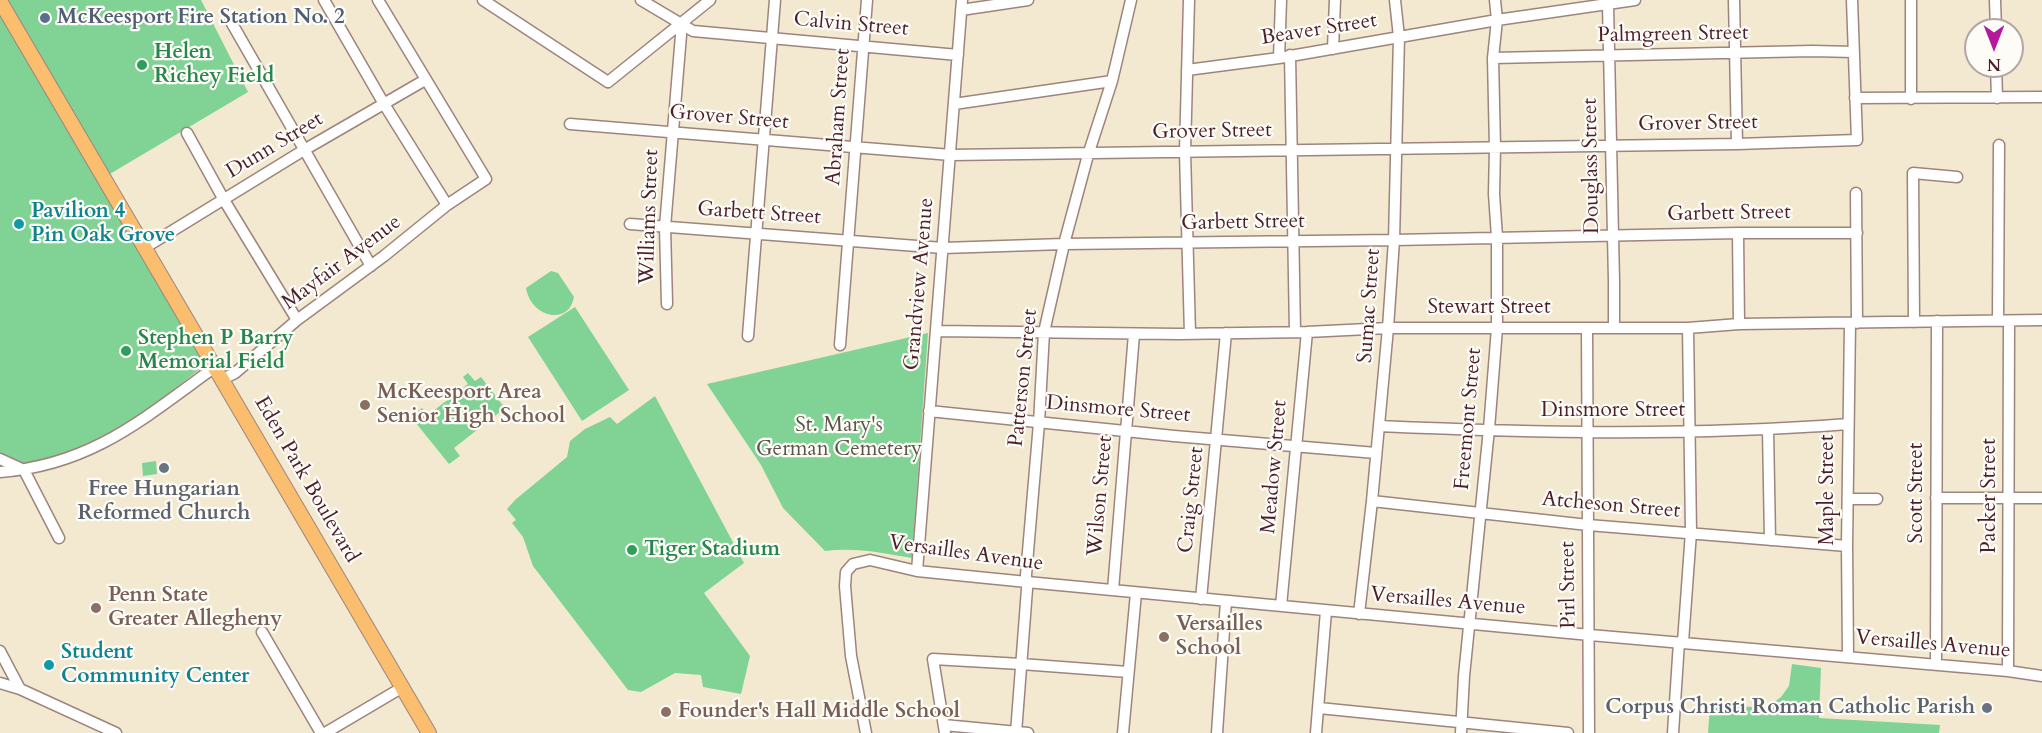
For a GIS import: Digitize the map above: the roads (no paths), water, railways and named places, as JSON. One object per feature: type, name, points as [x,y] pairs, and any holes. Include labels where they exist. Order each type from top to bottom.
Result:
[{"type":"main road","name":"Eden Park Boulevard","points":[[0,1],[429,733]]},
{"type":"street","points":[[324,0],[384,105],[447,205]]},
{"type":"street","points":[[378,0],[425,80]]},
{"type":"street","points":[[483,0],[608,82],[710,0]]},
{"type":"street","name":"Calvin Street","points":[[641,0],[693,31],[958,55]]},
{"type":"street","points":[[748,336],[775,0]]},
{"type":"street","name":"Abraham Street","points":[[840,345],[867,0]]},
{"type":"street","points":[[962,5],[1028,0]]},
{"type":"street","name":"Patterson Street","points":[[1016,733],[1044,332],[1064,244],[1088,154],[1112,81],[1131,0]]},
{"type":"street","points":[[1188,0],[1185,152],[1190,334]]},
{"type":"street","points":[[1281,0],[1293,150],[1295,332]]},
{"type":"street","points":[[1333,49],[1335,0]]},
{"type":"street","name":"Sumac Street","points":[[1359,614],[1372,501],[1394,240],[1399,37],[1395,0]]},
{"type":"street","name":"Freemont Street","points":[[1461,728],[1497,328],[1493,58],[1497,20],[1495,0]]},
{"type":"street","name":"Beaver Street","points":[[1187,70],[1285,57],[1601,3],[1635,0]]},
{"type":"street","points":[[1734,0],[1737,144]]},
{"type":"street","points":[[1852,0],[1856,98],[2042,97]]},
{"type":"street","points":[[1911,0],[1911,99]]},
{"type":"street","points":[[1995,0],[1996,18]]},
{"type":"street","name":"Douglass Street","points":[[1601,3],[1609,56],[1614,328]]},
{"type":"street","name":"Grandview Avenue","points":[[917,571],[962,5]]},
{"type":"street","points":[[230,20],[371,266]]},
{"type":"street","name":"Williams Street","points":[[667,304],[665,226],[682,23]]},
{"type":"street","name":"Palmgreen Street","points":[[1493,58],[1854,52]]},
{"type":"street","points":[[1996,78],[1997,98]]},
{"type":"street","name":"Dunn Street","points":[[146,247],[304,150],[425,80]]},
{"type":"street","name":"Mayfair Avenue","points":[[223,379],[241,368],[297,320],[371,266],[447,205],[486,178],[425,80]]},
{"type":"street","points":[[954,104],[1112,81]]},
{"type":"street","name":"Grover Street","points":[[570,124],[951,155],[1737,144],[1857,140],[1856,98]]},
{"type":"street","points":[[187,133],[224,200],[297,320]]},
{"type":"street","name":"Packer Street","points":[[1999,145],[2010,498],[2008,671]]},
{"type":"street","points":[[1914,322],[1913,173],[1957,177]]},
{"type":"street","name":"Maple Street","points":[[1848,657],[1848,424],[1857,232],[1856,193]]},
{"type":"street","name":"Garbett Street","points":[[630,224],[943,248],[1064,244],[1857,232]]},
{"type":"street","points":[[1738,233],[1739,324]]},
{"type":"street","name":"Stewart Street","points":[[936,331],[1190,334],[1388,328],[1688,328],[1739,324],[2042,320]]},
{"type":"street","name":"Scott Street","points":[[1936,321],[1936,664]]},
{"type":"street","name":"Pirl Street","points":[[1587,328],[1589,733]]},
{"type":"street","points":[[1673,733],[1691,532],[1688,328]]},
{"type":"street","name":"Meadow Street","points":[[1281,606],[1307,332]]},
{"type":"street","name":"Craig Street","points":[[1202,599],[1226,333]]},
{"type":"street","name":"Wilson Street","points":[[1113,590],[1134,334]]},
{"type":"street","points":[[0,472],[24,470],[62,460],[99,446],[135,425],[215,367]]},
{"type":"street","name":"Dinsmore Street","points":[[929,411],[1376,453]]},
{"type":"street","name":"Dinsmore Street","points":[[1379,426],[1588,432],[1768,429],[1848,424]]},
{"type":"street","points":[[1768,429],[1770,540]]},
{"type":"street","points":[[0,459],[24,470],[59,538]]},
{"type":"street","points":[[1936,498],[2042,498]]},
{"type":"street","points":[[1849,500],[1877,500]]},
{"type":"street","name":"Atcheson Street","points":[[1372,501],[1588,525],[1847,546]]},
{"type":"street","name":"Versailles Avenue","points":[[866,733],[851,656],[845,586],[846,572],[853,564],[870,560],[917,571],[1136,593],[1936,664],[2042,676]]},
{"type":"street","points":[[1123,733],[1136,593]]},
{"type":"street","points":[[1217,733],[1226,601]]},
{"type":"street","points":[[1316,733],[1326,611]]},
{"type":"street","points":[[262,632],[323,733],[403,687]]},
{"type":"street","points":[[0,651],[20,689]]},
{"type":"street","points":[[1028,733],[944,729],[933,659],[1128,672]]},
{"type":"street","points":[[0,682],[116,733]]},
{"type":"street","points":[[1319,708],[1461,728],[1568,733]]},
{"type":"place","name":"McKeesport Fire Station No. 2","points":[[45,18]]},
{"type":"place","name":"Helen Richey Field","points":[[142,65]]},
{"type":"place","name":"Pavilion 4 Pin Oak Grove","points":[[19,224]]},
{"type":"place","name":"Stephen P Barry Memorial Field","points":[[126,351]]},
{"type":"place","name":"McKeesport Area Senior High School","points":[[365,405]]},
{"type":"place","name":"Free Hungarian Reformed Church","points":[[164,468]]},
{"type":"place","name":"Tiger Stadium","points":[[632,550]]},
{"type":"place","name":"Penn State Greater Allegheny","points":[[96,608]]},
{"type":"place","name":"Versailles School","points":[[1164,637]]},
{"type":"place","name":"Student Community Center","points":[[49,665]]},
{"type":"place","name":"Corpus Christi Roman Catholic Parish","points":[[1987,708]]},
{"type":"place","name":"Founder's Hall Middle School","points":[[666,712]]},
{"type":"park label","name":"St. Mary's German Cemetery","points":[[839,438]]}]
